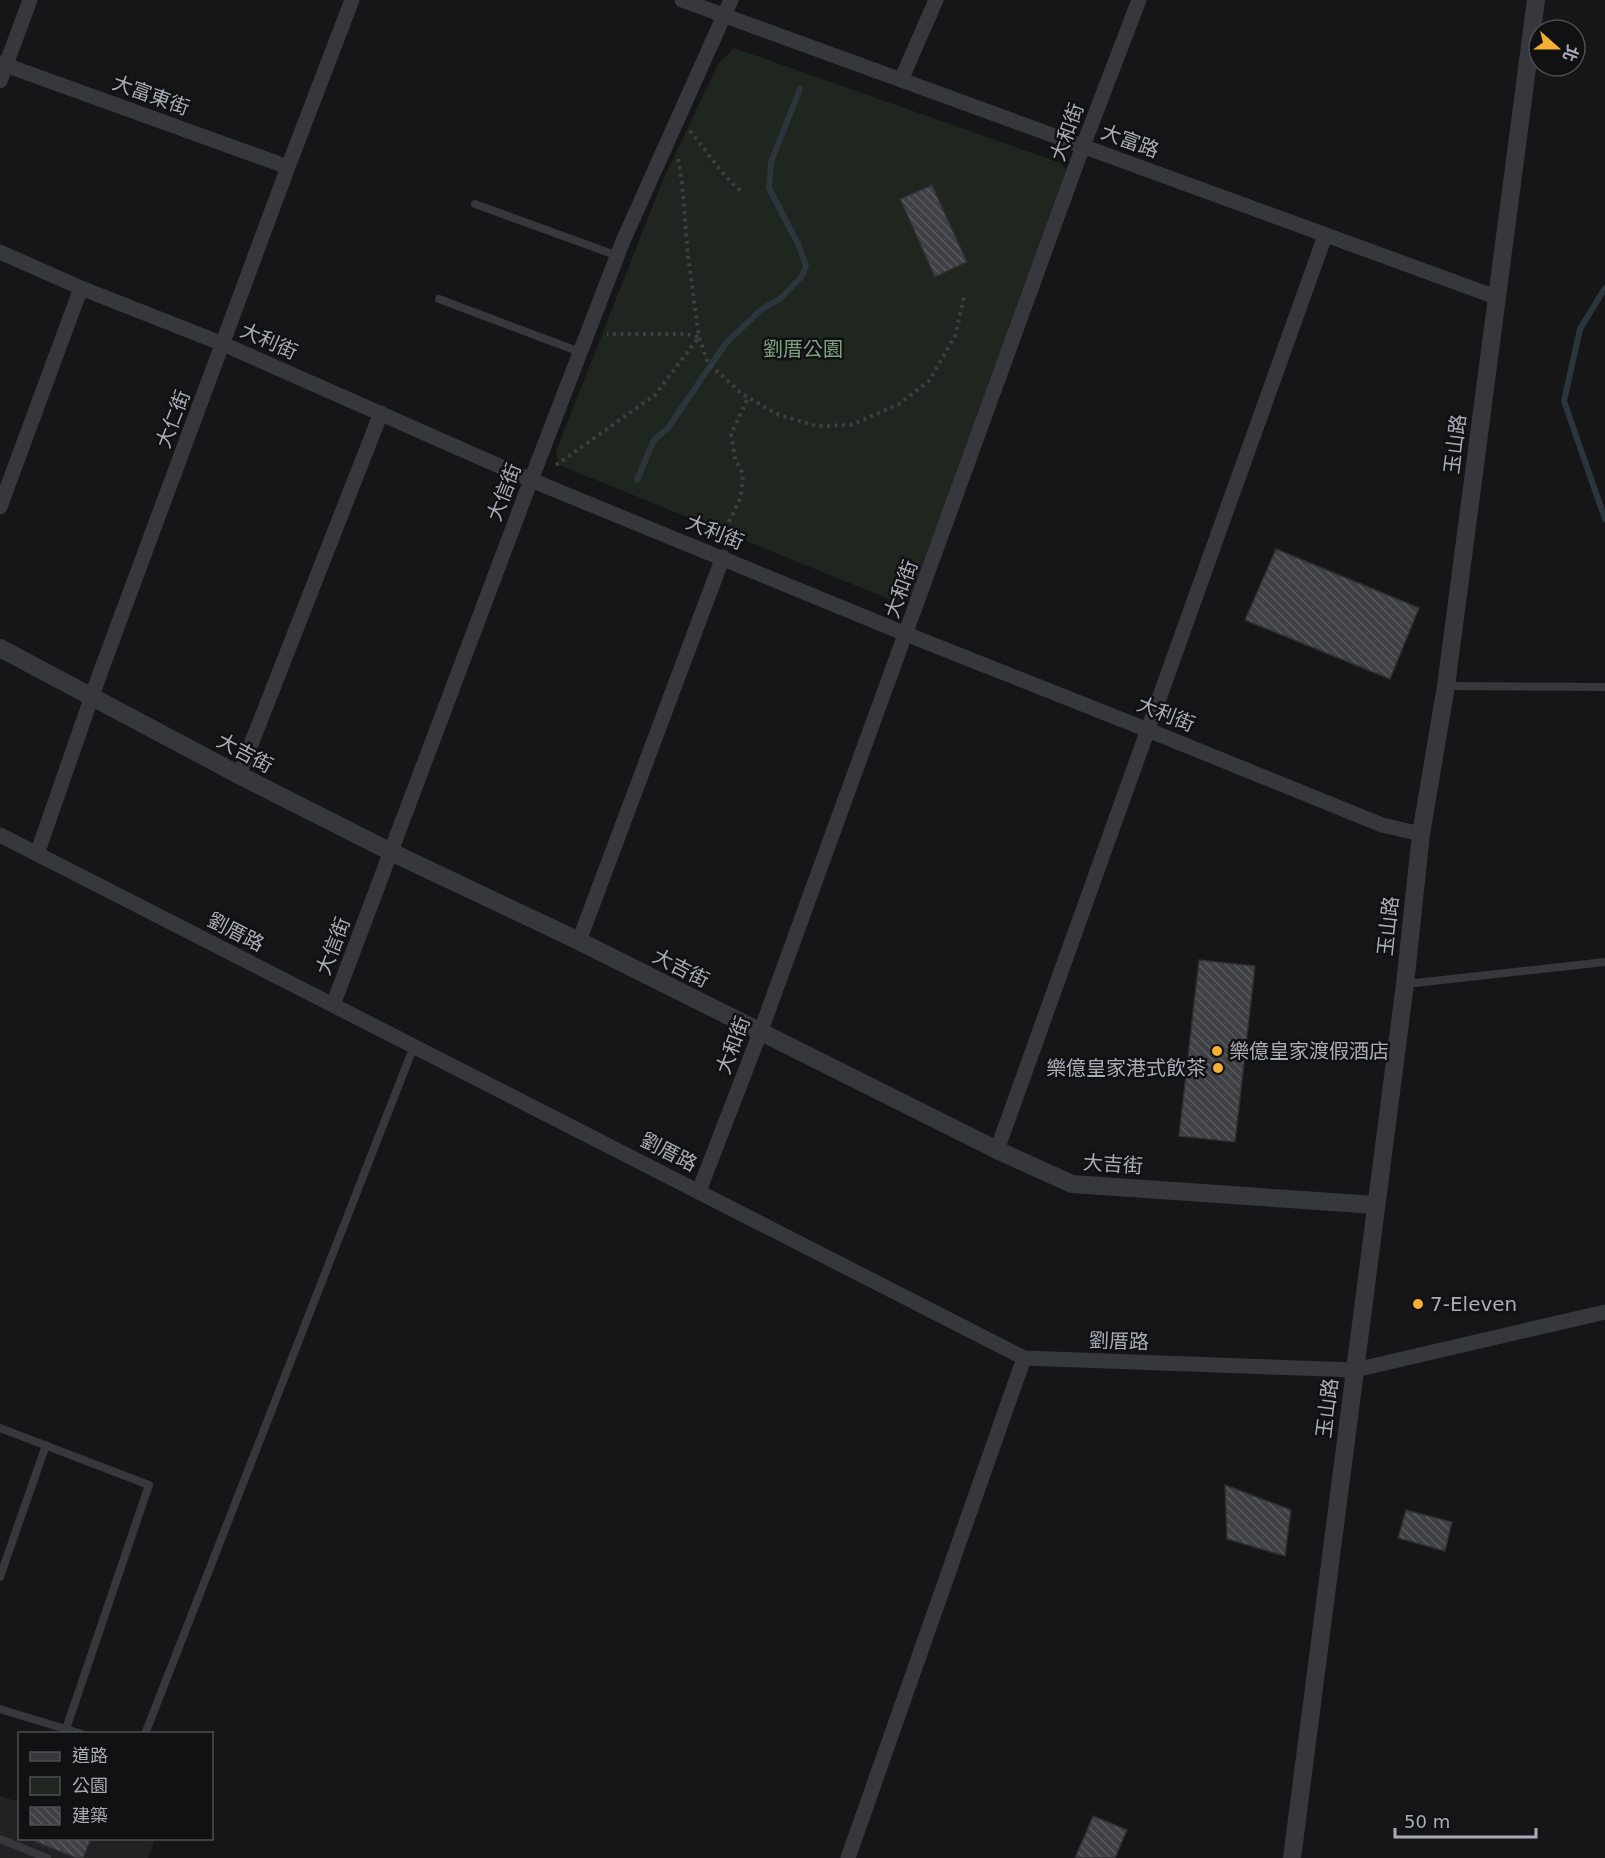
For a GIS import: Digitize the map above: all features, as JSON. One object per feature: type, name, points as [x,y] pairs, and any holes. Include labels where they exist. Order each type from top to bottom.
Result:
[{"type":"street","points":[[0,81],[3,64],[30,0]]},
{"type":"street","name":"大仁街","points":[[37,854],[91,697],[352,0]]},
{"type":"street","name":"大富路","points":[[682,0],[1496,297]]},
{"type":"street","name":"大信街","points":[[333,1005],[618,256],[731,0]]},
{"type":"street","points":[[901,80],[936,0]]},
{"type":"street","name":"大和街","points":[[699,1191],[760,1033],[1083,146],[1139,0]]},
{"type":"street","name":"玉山路","points":[[1292,1858],[1405,984],[1421,834],[1446,686],[1536,0]]},
{"type":"street","name":"大富東街","points":[[3,64],[288,167]]},
{"type":"street","points":[[997,1150],[1325,236]]},
{"type":"street","name":"大利街","points":[[0,252],[81,288],[223,344],[531,480],[906,634],[1382,825],[1421,834]]},
{"type":"street","points":[[0,507],[81,288]]},
{"type":"street","points":[[239,775],[381,413]]},
{"type":"street","points":[[579,941],[718,556]]},
{"type":"street","name":"大吉街","points":[[0,648],[239,775],[391,852],[579,941],[997,1150],[1072,1184],[1376,1205]]},
{"type":"street","name":"劉厝路","points":[[0,834],[1024,1358],[1355,1370],[1605,1312]]},
{"type":"street","points":[[848,1858],[1024,1358]]},
{"type":"lane","points":[[476,204],[618,256]]},
{"type":"lane","points":[[439,299],[580,352]]},
{"type":"lane","points":[[1446,686],[1605,687]]},
{"type":"lane","points":[[1405,984],[1605,962]]},
{"type":"lane","points":[[146,1732],[414,1046]]},
{"type":"lane","points":[[0,1428],[149,1485],[66,1729]]},
{"type":"lane","points":[[0,1577],[46,1445]]},
{"type":"lane","points":[[0,1708],[76,1732]]},
{"type":"lane","points":[[0,1839],[47,1858]]},
{"type":"path","points":[[686,140],[690,131],[728,180],[742,192]]},
{"type":"path","points":[[677,157],[682,183],[688,256],[699,337],[708,363],[742,394],[779,415],[816,426],[851,425],[899,404],[929,381],[955,336],[964,297]]},
{"type":"path","points":[[607,334],[686,334],[699,337]]},
{"type":"path","points":[[556,465],[655,395],[699,337]]},
{"type":"path","points":[[718,556],[741,497],[743,474],[735,459],[731,434],[748,398]]},
{"type":"shaded area","points":[[0,1796],[18,1802],[18,1840],[155,1840],[148,1858],[0,1858]]},
{"type":"green space","name":"劉厝公園","points":[[734,48],[1061,163],[1072,179],[917,595],[901,604],[559,465],[556,451],[663,180],[718,64]]},
{"type":"building","points":[[932,185],[967,262],[935,277],[900,199]]},
{"type":"building","points":[[1276,549],[1419,608],[1390,679],[1245,620]]},
{"type":"building","name":"樂億皇家渡假酒店","points":[[1199,960],[1255,966],[1235,1142],[1179,1136]]},
{"type":"building","points":[[1225,1485],[1291,1510],[1285,1556],[1227,1539]]},
{"type":"building","points":[[1406,1510],[1452,1522],[1445,1551],[1398,1538]]},
{"type":"building","points":[[1093,1816],[1127,1830],[1115,1858],[1075,1858]]},
{"type":"building","points":[[31,1840],[91,1840],[83,1858],[76,1858]]},
{"type":"waterway","points":[[637,480],[654,440],[668,428],[726,343],[762,309],[780,299],[802,276],[806,266],[799,246],[769,188],[771,162],[800,89]]},
{"type":"waterway","points":[[1605,288],[1580,329],[1564,401],[1605,519]]},
{"type":"place","name":"樂億皇家渡假酒店","points":[[1217,1051]]},
{"type":"place","name":"樂億皇家港式飲茶","points":[[1218,1068]]},
{"type":"place","name":"7-Eleven","points":[[1418,1304]]}]
